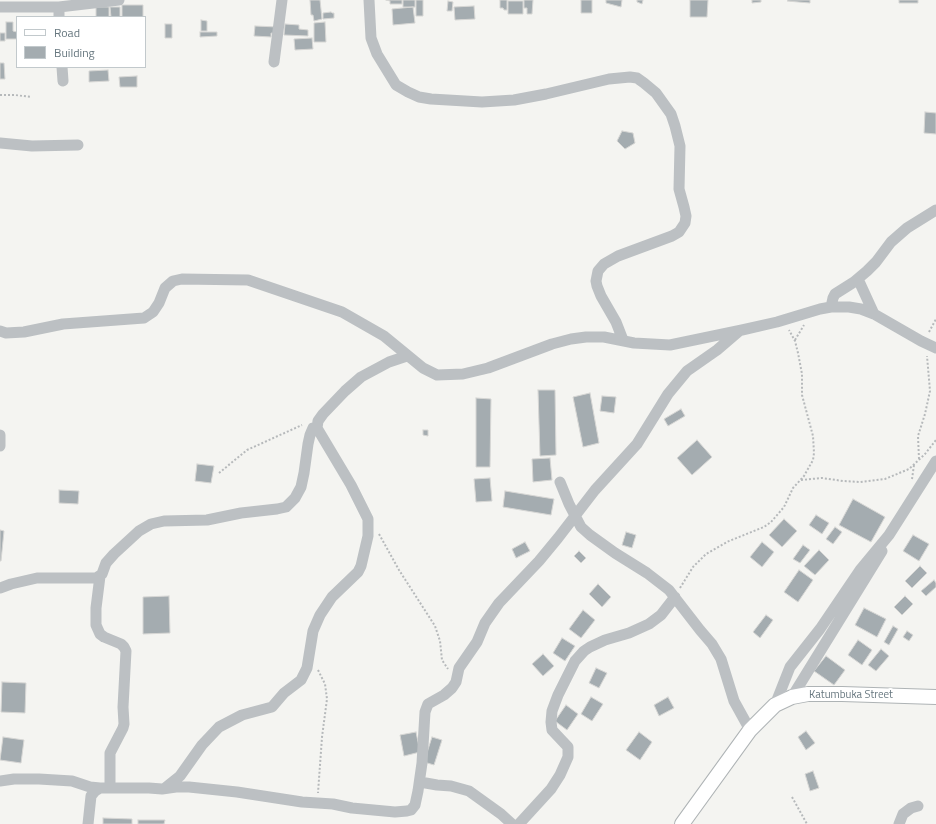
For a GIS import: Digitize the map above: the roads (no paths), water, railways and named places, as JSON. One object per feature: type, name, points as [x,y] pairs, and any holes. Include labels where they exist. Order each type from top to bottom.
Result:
[{"type":"main road","name":"Katumbuka Street","points":[[682,824],[750,730],[775,705],[792,697],[808,694],[936,697]]},
{"type":"street","points":[[0,7],[59,12],[119,0]]},
{"type":"street","points":[[274,62],[282,0]]},
{"type":"street","points":[[369,0],[371,38],[377,54],[396,85],[419,97],[482,102],[514,100],[609,79],[630,77],[637,78],[644,83],[656,93],[663,102],[671,114],[680,146],[679,189],[686,216],[685,223],[679,232],[672,236],[618,256],[604,264],[598,271],[596,281],[597,286],[616,322],[623,340]]},
{"type":"street","points":[[62,68],[63,81]]},
{"type":"street","points":[[0,144],[32,146],[78,145]]},
{"type":"street","points":[[831,307],[835,294],[858,279],[876,262],[891,242],[907,228],[936,210]]},
{"type":"street","points":[[0,331],[6,333],[24,332],[63,324],[144,318],[153,312],[166,288],[173,281],[182,279],[248,280],[342,312],[384,336],[407,356],[434,374],[463,374],[499,365],[552,344],[571,339],[604,337],[634,343],[670,345],[777,322],[831,307],[860,309],[874,314],[932,346]]},
{"type":"street","points":[[858,279],[874,314]]},
{"type":"street","points":[[0,781],[39,778],[72,781],[90,787],[105,788],[210,788],[316,804],[333,804],[372,810],[411,810],[415,805],[420,782],[426,706],[430,702],[444,695],[452,688],[456,682],[456,676],[461,664],[477,642],[485,623],[499,603],[539,560],[591,495],[637,444],[668,394],[687,371],[742,330]]},
{"type":"street","points":[[162,789],[180,776],[205,741],[218,727],[242,715],[274,706],[284,693],[301,680],[308,668],[313,631],[320,614],[332,597],[358,572],[362,566],[368,536],[368,519],[348,478],[317,428],[318,420],[345,391],[361,377],[389,362],[407,356]]},
{"type":"street","points":[[105,788],[110,753],[124,724],[123,707],[126,651],[121,644],[100,634],[96,625],[96,608],[100,576],[106,563],[138,531],[150,524],[164,521],[207,520],[241,513],[286,507],[296,498],[302,487],[308,444],[313,428],[317,428]]},
{"type":"street","points":[[0,435],[0,446]]},
{"type":"street","points":[[775,705],[790,667],[820,629],[860,570],[889,534],[936,461]]},
{"type":"street","points":[[792,697],[936,464]]},
{"type":"street","points":[[560,482],[581,527],[590,535],[662,584],[717,651],[734,701],[750,730]]},
{"type":"street","points":[[0,588],[38,578],[96,578],[100,576]]},
{"type":"street","points":[[519,824],[551,790],[568,757],[568,747],[552,730],[551,722],[552,712],[558,695],[575,661],[590,647],[649,624],[660,615],[675,598]]},
{"type":"street","points":[[420,782],[437,786],[451,786],[469,791],[501,814],[512,824]]},
{"type":"street","points":[[88,824],[91,796],[95,791],[105,788]]},
{"type":"street","points":[[899,824],[903,814],[911,808],[918,806]]}]
